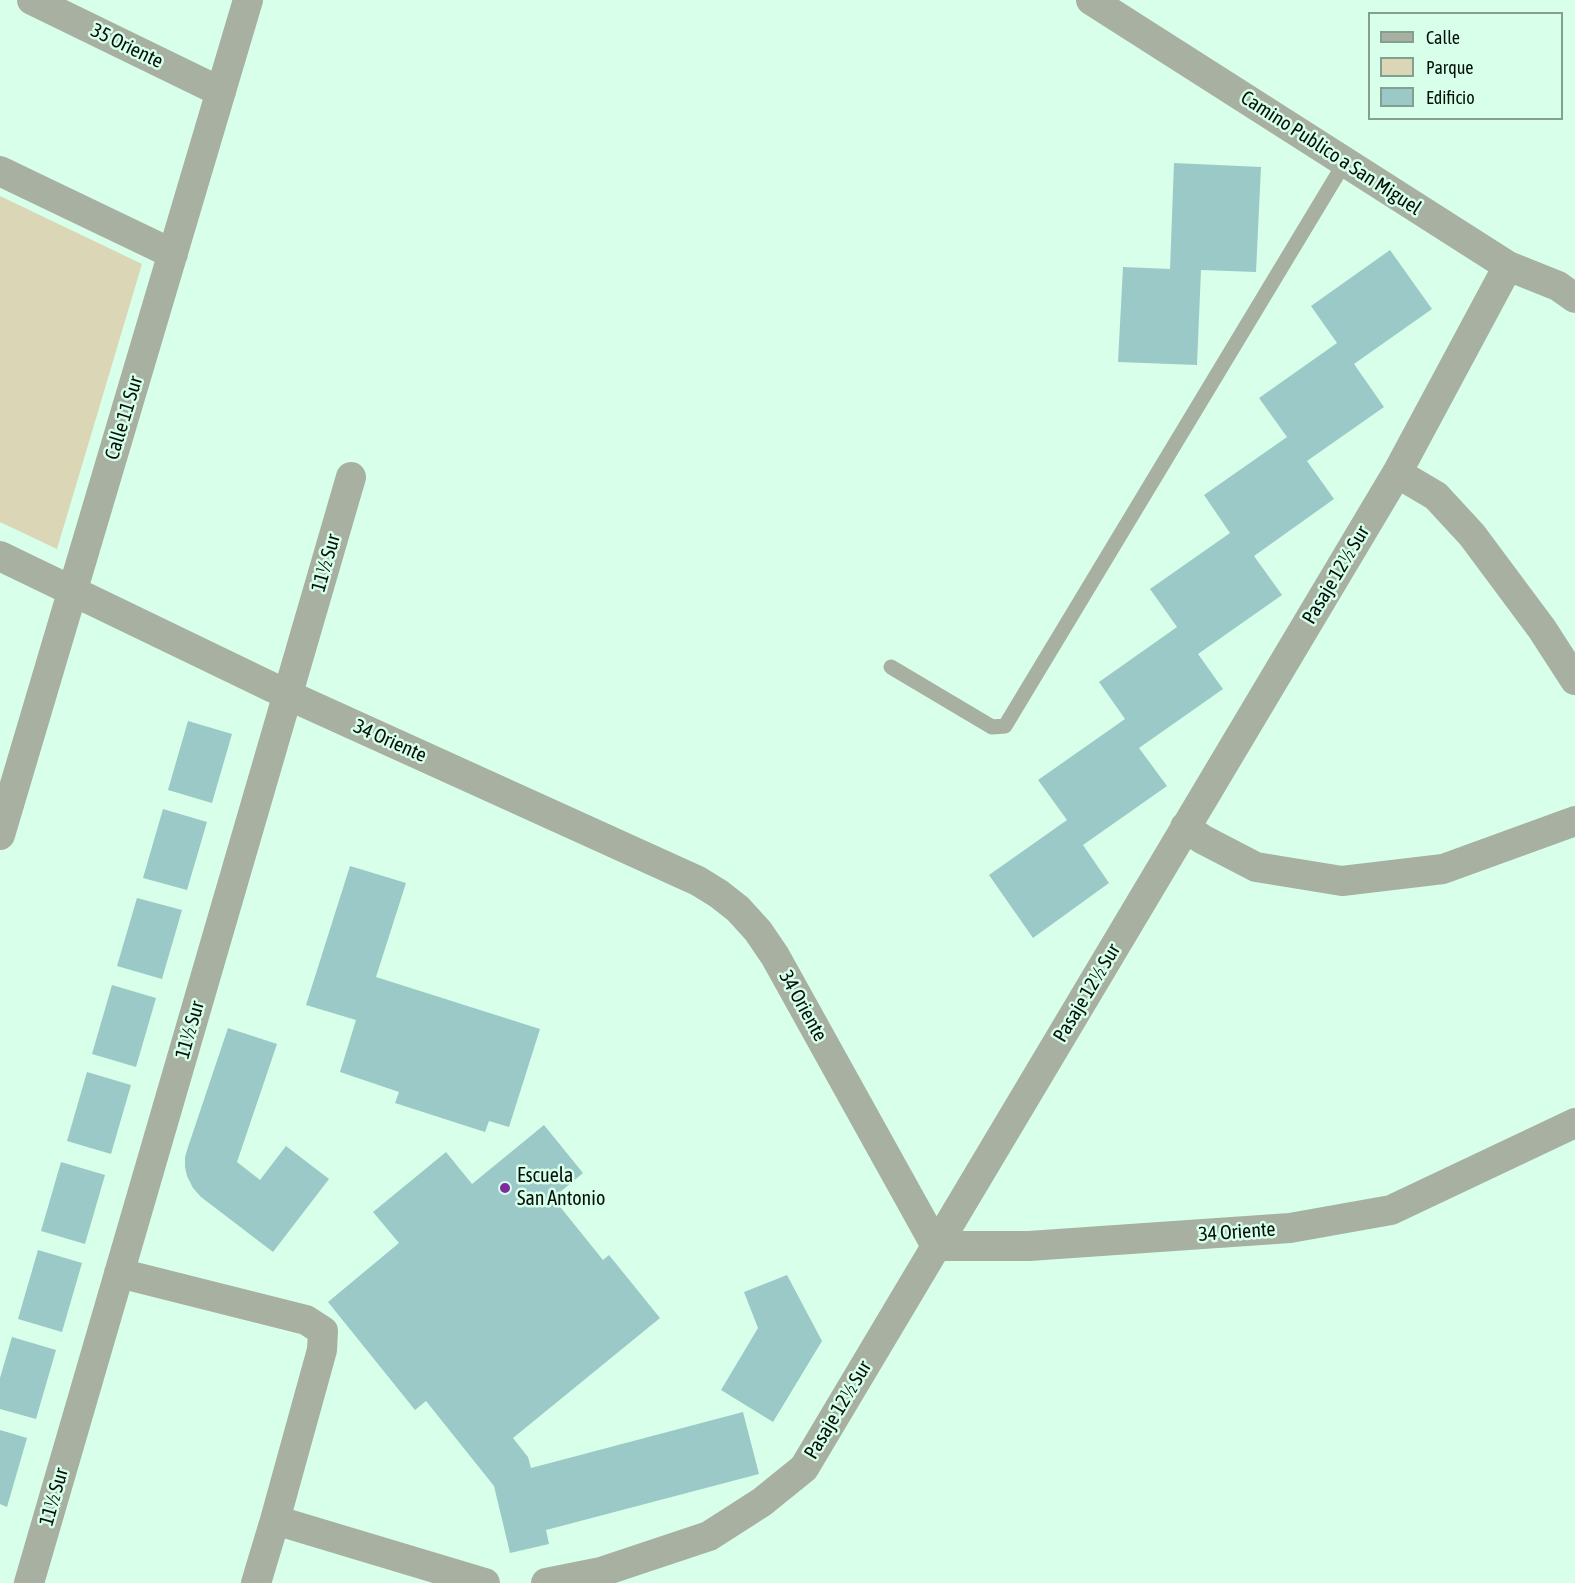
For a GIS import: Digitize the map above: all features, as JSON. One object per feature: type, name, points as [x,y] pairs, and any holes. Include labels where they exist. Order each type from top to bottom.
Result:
[{"type":"street","name":"35 Oriente","points":[[32,0],[221,92]]},
{"type":"street","name":"Calle 11 Sur","points":[[0,835],[6,793],[72,591],[248,0]]},
{"type":"street","name":"Camino Publico a San Miguel","points":[[1091,0],[1508,266],[1558,286],[1575,298]]},
{"type":"street","points":[[0,171],[173,254]]},
{"type":"street","name":"Pasaje 12½ Sur","points":[[546,1583],[601,1572],[709,1536],[762,1502],[804,1468],[1397,472],[1508,266]]},
{"type":"street","points":[[1397,472],[1436,496],[1472,536],[1542,629],[1575,680]]},
{"type":"street","name":"11½ Sur","points":[[29,1583],[351,477]]},
{"type":"street","name":"34 Oriente","points":[[0,556],[288,694],[698,881],[719,894],[738,909],[758,931],[775,956],[936,1246],[1029,1246],[1290,1228],[1392,1210],[1575,1123]]},
{"type":"street","points":[[1185,827],[1202,839],[1256,867],[1342,881],[1443,869],[1575,821]]},
{"type":"street","points":[[119,1273],[306,1320],[322,1331],[322,1350],[256,1583]]},
{"type":"street","points":[[275,1520],[485,1583]]},
{"type":"lane","points":[[891,667],[992,727],[1005,726],[1345,162]]},
{"type":"green space","points":[[0,196],[142,264],[57,549],[0,522]]},
{"type":"building","points":[[1174,163],[1261,167],[1256,272],[1201,270],[1197,365],[1118,362],[1123,267],[1170,269]]},
{"type":"building","points":[[1390,250],[1432,309],[1354,364],[1384,407],[1307,461],[1334,499],[1254,556],[1282,595],[1198,654],[1223,689],[1139,748],[1167,786],[1083,845],[1109,883],[1033,938],[989,875],[1067,820],[1038,780],[1125,719],[1099,682],[1177,627],[1150,589],[1230,533],[1204,495],[1287,437],[1259,398],[1337,343],[1311,306]]},
{"type":"building","points":[[188,721],[232,734],[212,803],[168,790]]},
{"type":"building","points":[[163,809],[207,822],[187,890],[143,878]]},
{"type":"building","points":[[350,866],[406,883],[376,977],[540,1029],[509,1127],[489,1121],[485,1132],[395,1103],[399,1092],[340,1072],[356,1020],[306,1005]]},
{"type":"building","points":[[137,898],[182,910],[162,979],[117,966]]},
{"type":"building","points":[[112,985],[156,998],[136,1067],[92,1054]]},
{"type":"building","points":[[228,1028],[277,1044],[237,1162],[260,1180],[286,1146],[329,1179],[273,1252],[201,1197],[193,1188],[185,1167],[188,1147]]},
{"type":"building","points":[[87,1072],[131,1085],[111,1154],[67,1141]]},
{"type":"building","points":[[544,1125],[583,1173],[553,1198],[603,1260],[609,1255],[660,1318],[513,1438],[528,1457],[531,1468],[743,1412],[759,1474],[546,1530],[549,1544],[510,1553],[494,1486],[426,1401],[415,1410],[328,1302],[399,1243],[373,1212],[446,1152],[472,1184]]},
{"type":"building","points":[[61,1162],[105,1175],[85,1244],[41,1231]]},
{"type":"building","points":[[38,1250],[82,1263],[62,1332],[18,1319]]},
{"type":"building","points":[[787,1275],[822,1341],[773,1422],[721,1390],[758,1328],[744,1292]]},
{"type":"building","points":[[12,1337],[56,1350],[36,1419],[0,1409],[0,1378]]},
{"type":"building","points":[[0,1430],[27,1438],[7,1507],[0,1504]]},
{"type":"place","name":"Escuela San Antonio","points":[[505,1188]]}]
